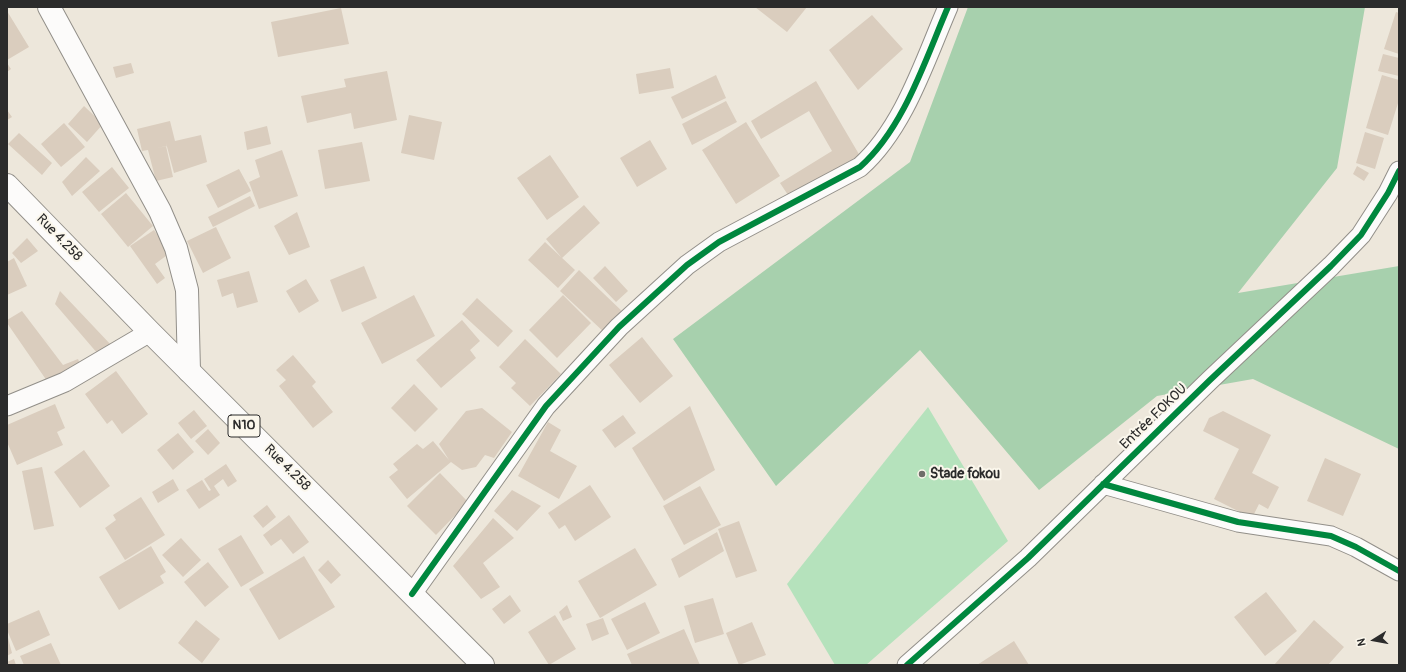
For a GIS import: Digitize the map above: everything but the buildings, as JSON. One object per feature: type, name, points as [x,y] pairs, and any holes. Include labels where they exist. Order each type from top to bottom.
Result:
[{"type":"main road","points":[[49,7],[156,204],[176,248],[186,290],[189,371]]},
{"type":"main road","name":"Rue 4.258","points":[[7,185],[150,332],[482,664]]},
{"type":"street","points":[[412,594],[546,406],[619,327],[702,253],[719,242],[855,170],[876,153],[895,124],[948,7]]},
{"type":"street","name":"Entrée FOKOU","points":[[907,665],[1028,558],[1356,240],[1388,193],[1399,171]]},
{"type":"street","points":[[7,406],[65,382],[150,332]]},
{"type":"street","points":[[1103,484],[1238,522],[1331,536],[1356,547],[1399,570]]},
{"type":"green space","points":[[968,7],[1365,7],[1337,168],[1238,293],[1399,266],[1399,449],[1253,379],[1157,396],[1039,490],[920,350],[776,486],[673,339],[910,162]]},
{"type":"green space","name":"Stade fokou","points":[[928,407],[1008,541],[866,665],[835,665],[787,584]]},
{"type":"cycle path","points":[[412,594],[546,406],[619,327],[687,265],[719,242],[860,167],[875,151],[889,133],[912,92],[948,7]]},
{"type":"cycle path","points":[[907,665],[1028,558],[1210,380],[1331,266],[1361,235],[1388,193],[1399,171]]},
{"type":"cycle path","points":[[1103,484],[1238,522],[1331,536],[1356,547],[1399,571]]},
{"type":"place","name":"Stade fokou","points":[[922,474]]}]
